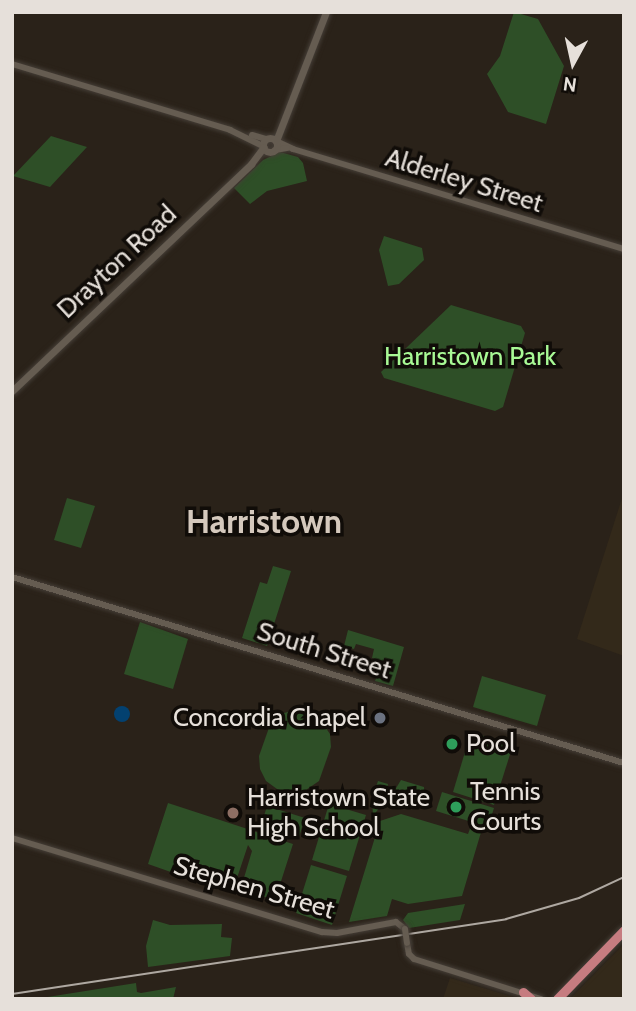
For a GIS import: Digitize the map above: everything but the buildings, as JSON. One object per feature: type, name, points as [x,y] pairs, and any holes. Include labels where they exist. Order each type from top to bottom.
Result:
[{"type":"highway","points":[[557,999],[624,930]]},
{"type":"main road","name":"Drayton Road","points":[[12,391],[270,144],[326,12]]},
{"type":"street","name":"Alderley Street","points":[[12,64],[624,249]]},
{"type":"street","name":"South Street","points":[[12,577],[624,763]]},
{"type":"street","name":"Stephen Street","points":[[12,838],[322,932],[337,933],[396,922],[405,929],[409,954],[414,959],[541,999]]},
{"type":"shaded area","points":[[624,492],[624,656],[577,639]]},
{"type":"shaded area","points":[[624,944],[624,999],[570,999]]},
{"type":"shaded area","points":[[450,978],[519,999],[443,999]]},
{"type":"green space","points":[[514,12],[538,19],[564,66],[546,124],[508,112],[487,74],[500,56]]},
{"type":"green space","points":[[51,136],[87,147],[50,187],[13,176]]},
{"type":"green space","points":[[280,152],[298,157],[303,163],[307,181],[267,191],[250,204],[234,188],[263,160]]},
{"type":"green space","points":[[384,236],[422,248],[424,260],[399,284],[388,286],[379,250]]},
{"type":"green space","name":"Harristown Park","points":[[451,305],[521,326],[525,333],[503,407],[495,411],[384,378],[381,372]]},
{"type":"green space","points":[[67,498],[95,506],[81,548],[54,540]]},
{"type":"green space","points":[[273,566],[291,571],[267,646],[242,638],[260,582],[267,584]]},
{"type":"green space","points":[[140,622],[188,639],[173,689],[124,674]]},
{"type":"green space","points":[[348,630],[404,647],[393,686],[375,681],[382,661],[372,658],[374,649],[356,644],[354,649],[344,646]]},
{"type":"green space","points":[[482,676],[546,695],[537,726],[473,707]]},
{"type":"green space","points":[[294,710],[319,718],[330,734],[331,747],[319,781],[303,792],[290,793],[277,789],[266,781],[260,769],[259,756],[271,722],[281,714]]},
{"type":"green space","points":[[471,732],[513,745],[494,805],[453,792]]},
{"type":"green space","points":[[401,780],[424,787],[425,802],[393,793]]},
{"type":"green space","points":[[378,781],[388,784],[384,802],[373,816],[372,798]]},
{"type":"green space","name":"Tennis Courts","points":[[442,792],[494,808],[488,827],[436,811]]},
{"type":"green space","points":[[168,803],[293,844],[275,900],[241,890],[222,890],[148,864]],"holes":[[[248,845],[252,851],[243,881],[235,884]]]},
{"type":"green space","points":[[329,804],[366,815],[349,871],[312,860]]},
{"type":"green space","points":[[267,806],[305,818],[299,837],[261,826]]},
{"type":"green space","points":[[401,814],[468,834],[471,826],[482,829],[462,896],[408,904],[392,899],[387,916],[349,922],[380,821]]},
{"type":"green space","points":[[311,865],[347,876],[332,925],[296,913]]},
{"type":"green space","points":[[465,904],[460,920],[409,928],[403,920],[408,913]]},
{"type":"green space","points":[[153,920],[170,925],[222,924],[221,937],[232,938],[230,956],[148,967],[146,946]]},
{"type":"green space","points":[[136,983],[137,992],[141,993],[176,987],[173,999],[35,999]]},
{"type":"water","points":[[122,706],[128,708],[128,720],[122,722],[116,720],[114,714],[116,708]]},
{"type":"railway","points":[[12,994],[506,919],[579,898],[624,877]]},
{"type":"place","name":"Concordia Chapel","points":[[380,718]]},
{"type":"place","name":"Pool","points":[[452,744]]},
{"type":"place","name":"Tennis Courts","points":[[456,807]]},
{"type":"place","name":"Harristown State High School","points":[[233,813]]},
{"type":"district","name":"Harristown","points":[[264,522]]}]
